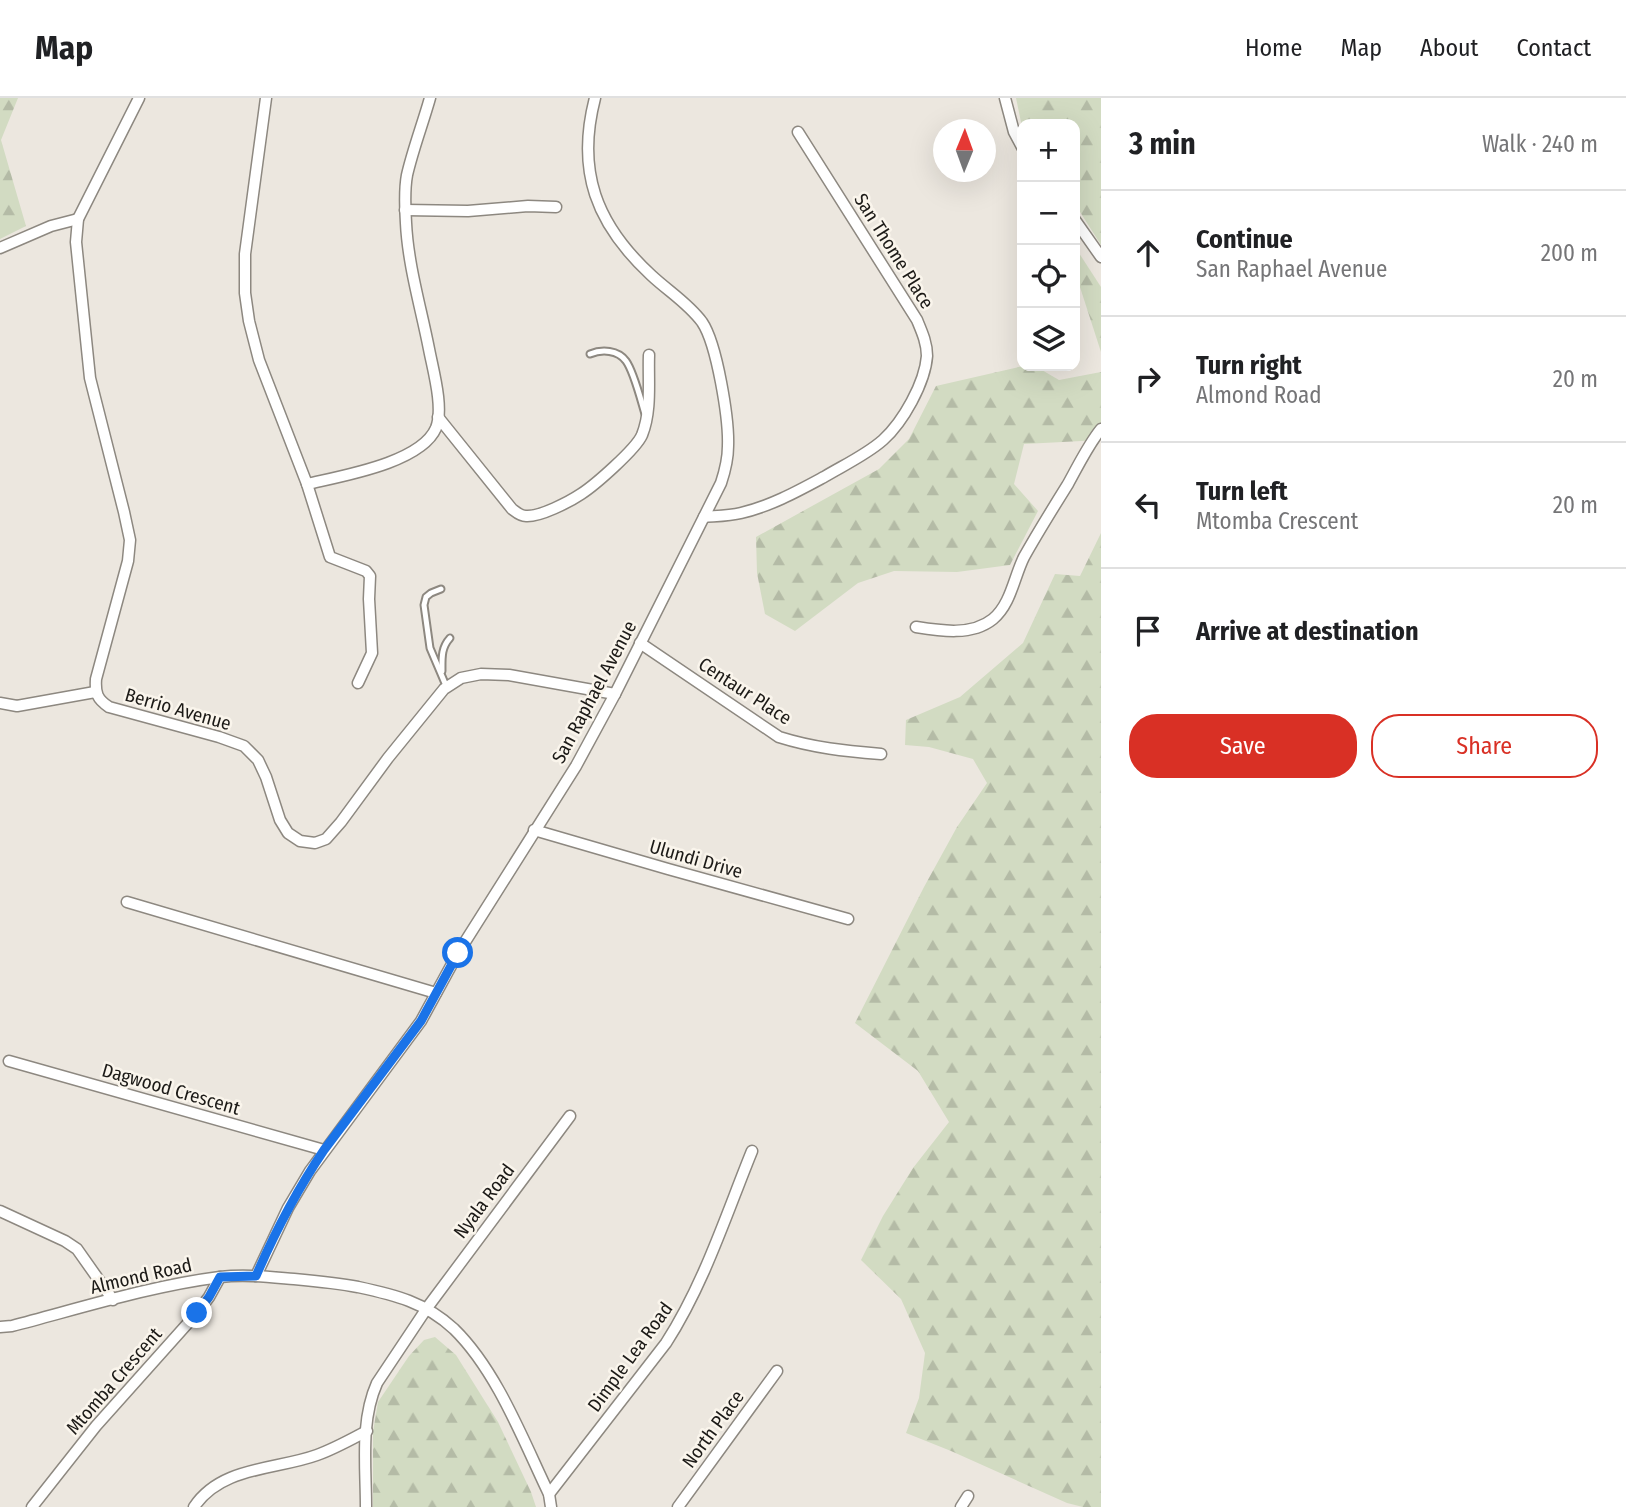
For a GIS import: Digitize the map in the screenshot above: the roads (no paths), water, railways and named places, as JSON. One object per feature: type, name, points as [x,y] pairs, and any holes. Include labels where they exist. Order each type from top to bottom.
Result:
[{"type":"street","points":[[0,703],[17,706],[95,692],[96,679],[128,561],[130,540],[90,378],[76,242],[78,219],[139,98]]},
{"type":"street","points":[[266,98],[245,254],[245,293],[249,321],[259,360],[307,484],[330,557],[366,571],[370,576],[372,653],[358,683]]},
{"type":"street","points":[[307,484],[374,468],[407,455],[425,443],[436,428],[439,408],[410,257],[405,209],[407,176],[430,98]]},
{"type":"street","name":"San Raphael Avenue","points":[[256,1276],[288,1208],[324,1150],[421,1021],[458,953],[576,766],[615,694],[721,483],[726,468],[728,427],[710,339],[702,323],[687,306],[652,276],[620,243],[594,192],[587,156],[595,98]]},
{"type":"street","points":[[1005,98],[1017,138]]},
{"type":"street","name":"San Thome Place","points":[[704,517],[738,514],[762,507],[794,493],[863,455],[899,423],[923,374],[927,357],[926,342],[917,320],[798,132]]},
{"type":"street","points":[[405,209],[468,211],[528,205],[555,207]]},
{"type":"street","points":[[0,248],[51,226],[78,219]]},
{"type":"street","points":[[1080,227],[1101,257]]},
{"type":"street","points":[[438,417],[512,509],[519,515],[527,516],[554,508],[581,494],[631,451],[641,436],[646,417],[649,355]]},
{"type":"street","points":[[916,627],[944,632],[958,631],[979,627],[999,614],[1006,604],[1023,559],[1101,429]]},
{"type":"street","name":"Centaur Place","points":[[640,643],[779,737],[828,750],[881,754]]},
{"type":"street","name":"Berrio Avenue","points":[[95,692],[101,702],[109,707],[244,746],[258,760],[280,820],[288,832],[300,841],[315,844],[326,839],[341,822],[388,758],[447,688],[461,678],[481,674],[509,675],[615,694]]},
{"type":"street","name":"Ulundi Drive","points":[[534,830],[848,919]]},
{"type":"street","points":[[127,902],[436,993]]},
{"type":"street","name":"Dagwood Crescent","points":[[9,1060],[324,1150]]},
{"type":"street","name":"Nyala Road","points":[[366,1507],[369,1405],[377,1383],[427,1308],[570,1116]]},
{"type":"street","name":"Dimple Lea Road","points":[[549,1494],[666,1343],[682,1318],[752,1150]]},
{"type":"street","points":[[0,1210],[77,1249],[113,1300]]},
{"type":"street","name":"Almond Road","points":[[0,1327],[156,1289],[220,1277],[256,1276],[339,1283],[394,1295],[427,1308],[453,1328],[472,1349],[506,1406],[549,1494],[551,1507]]},
{"type":"street","name":"Mtomba Crescent","points":[[32,1507],[96,1426],[197,1313],[220,1277]]},
{"type":"street","name":"North Place","points":[[678,1507],[777,1371]]},
{"type":"street","points":[[194,1507],[211,1487],[225,1480],[317,1455],[367,1431]]},
{"type":"street","points":[[961,1507],[968,1496]]},
{"type":"lane","points":[[590,354],[606,351],[626,360],[646,417]]},
{"type":"lane","points":[[441,589],[426,597],[424,605],[430,648],[447,688]]},
{"type":"lane","points":[[442,675],[442,653],[450,638]]}]
